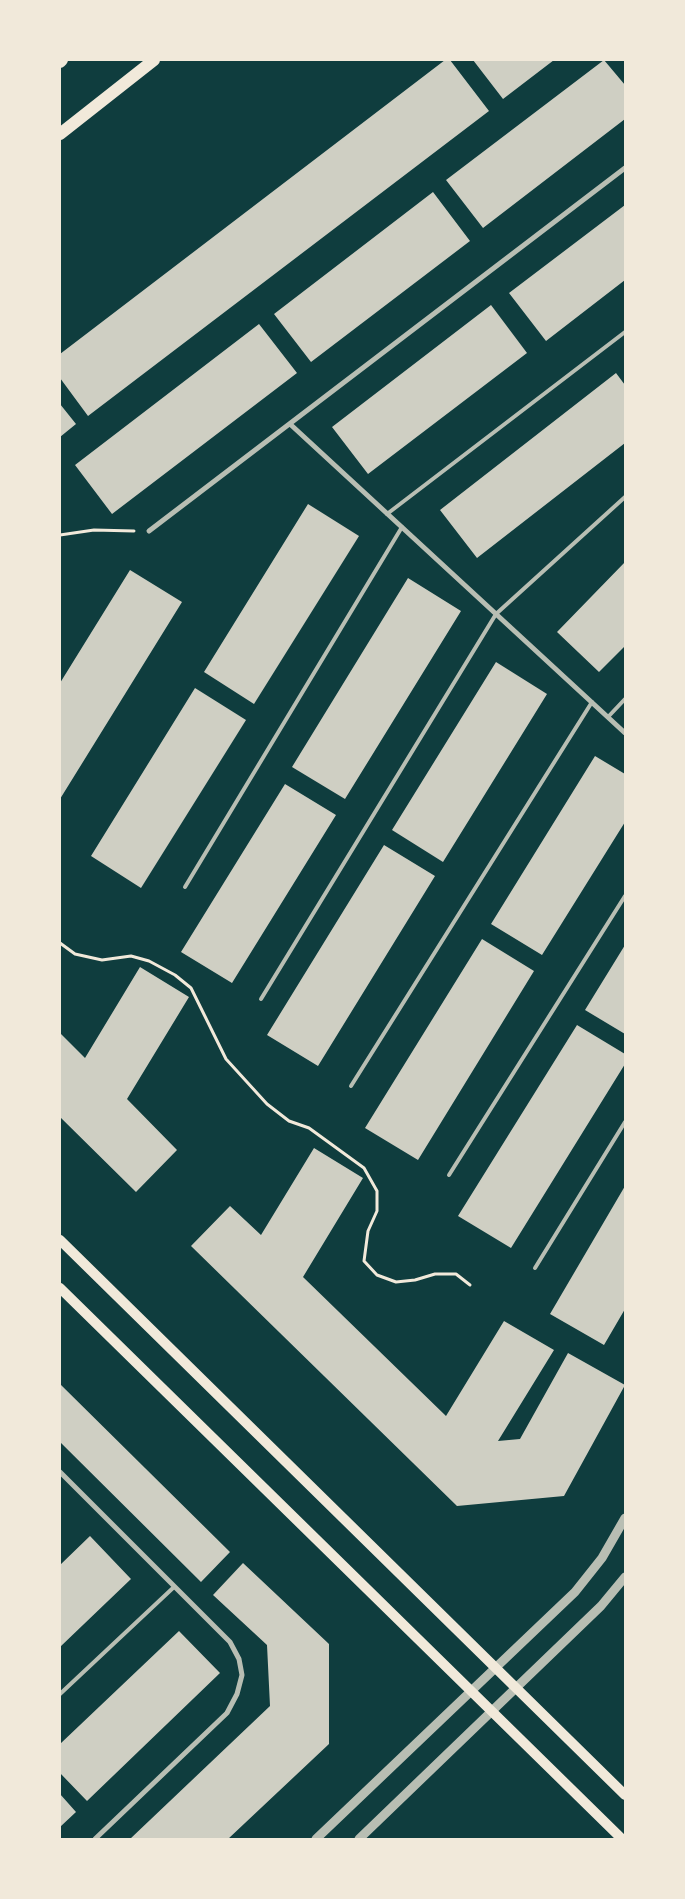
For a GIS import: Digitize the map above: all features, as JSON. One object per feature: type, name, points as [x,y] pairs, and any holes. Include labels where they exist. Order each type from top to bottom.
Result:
[{"type":"main road","points":[[60,134],[154,60]]},
{"type":"main road","points":[[60,1240],[625,1795]]},
{"type":"main road","points":[[60,1288],[622,1839]]},
{"type":"street","points":[[149,531],[625,168]]},
{"type":"street","points":[[290,424],[625,733]]},
{"type":"street","points":[[60,1472],[230,1642],[239,1659],[242,1675],[237,1694],[227,1713],[96,1839]]},
{"type":"street","points":[[316,1839],[575,1592],[602,1558],[625,1518]]},
{"type":"street","points":[[359,1839],[601,1606],[625,1577]]},
{"type":"lane","points":[[387,514],[625,332]]},
{"type":"lane","points":[[262,999],[496,614],[625,497]]},
{"type":"lane","points":[[185,887],[402,527]]},
{"type":"lane","points":[[608,717],[625,700]]},
{"type":"lane","points":[[351,1086],[592,702]]},
{"type":"lane","points":[[449,1175],[625,896]]},
{"type":"lane","points":[[535,1268],[625,1122]]},
{"type":"lane","points":[[60,1694],[174,1587]]},
{"type":"path","points":[[60,535],[94,530],[149,531]]},
{"type":"path","points":[[60,943],[75,954],[102,960],[131,956],[149,961],[175,975],[191,988],[226,1059],[267,1104],[289,1122],[309,1128],[364,1168],[377,1191],[377,1211],[368,1231],[364,1261],[376,1275],[396,1282],[415,1280],[435,1274],[456,1274],[470,1284]]},
{"type":"building","points":[[445,60],[450,60],[489,111],[88,416],[60,378],[60,354]]},
{"type":"building","points":[[473,60],[554,60],[503,99]]},
{"type":"building","points":[[604,60],[625,85],[625,119],[483,228],[446,180]]},
{"type":"building","points":[[433,192],[470,241],[311,362],[274,314]]},
{"type":"building","points":[[625,205],[625,280],[546,341],[509,293]]},
{"type":"building","points":[[491,305],[527,353],[368,474],[332,427]]},
{"type":"building","points":[[259,324],[297,373],[112,514],[75,465]]},
{"type":"building","points":[[616,373],[625,385],[625,443],[477,558],[440,510]]},
{"type":"building","points":[[60,404],[76,424],[60,437]]},
{"type":"building","points":[[308,504],[359,536],[254,704],[204,672]]},
{"type":"building","points":[[625,562],[625,646],[599,672],[557,632]]},
{"type":"building","points":[[130,570],[182,602],[60,799],[60,683]]},
{"type":"building","points":[[408,578],[461,611],[345,799],[292,767]]},
{"type":"building","points":[[496,662],[547,694],[443,862],[392,830]]},
{"type":"building","points":[[195,688],[246,720],[141,888],[91,856]]},
{"type":"building","points":[[595,756],[625,774],[625,822],[542,955],[491,924]]},
{"type":"building","points":[[285,784],[336,815],[232,983],[181,952]]},
{"type":"building","points":[[384,845],[435,876],[318,1066],[267,1035]]},
{"type":"building","points":[[482,939],[534,971],[418,1160],[365,1128]]},
{"type":"building","points":[[625,945],[625,1034],[585,1010]]},
{"type":"building","points":[[140,967],[189,997],[127,1099],[177,1150],[136,1192],[60,1117],[60,1033],[85,1058]]},
{"type":"building","points":[[577,1025],[625,1054],[625,1064],[511,1248],[458,1216]]},
{"type":"building","points":[[314,1148],[363,1178],[303,1277],[446,1416],[504,1321],[554,1350],[498,1441],[520,1439],[568,1353],[625,1385],[564,1496],[457,1506],[191,1246],[230,1206],[261,1235]]},
{"type":"building","points":[[625,1186],[625,1309],[604,1345],[550,1314]]},
{"type":"building","points":[[60,1384],[230,1552],[201,1582],[60,1442]]},
{"type":"building","points":[[90,1536],[131,1579],[60,1647],[60,1565]]},
{"type":"building","points":[[243,1563],[329,1644],[329,1744],[228,1839],[130,1839],[270,1706],[267,1645],[213,1595]]},
{"type":"building","points":[[179,1631],[220,1673],[87,1801],[60,1773],[60,1744]]},
{"type":"building","points":[[60,1794],[76,1812],[60,1827]]}]
